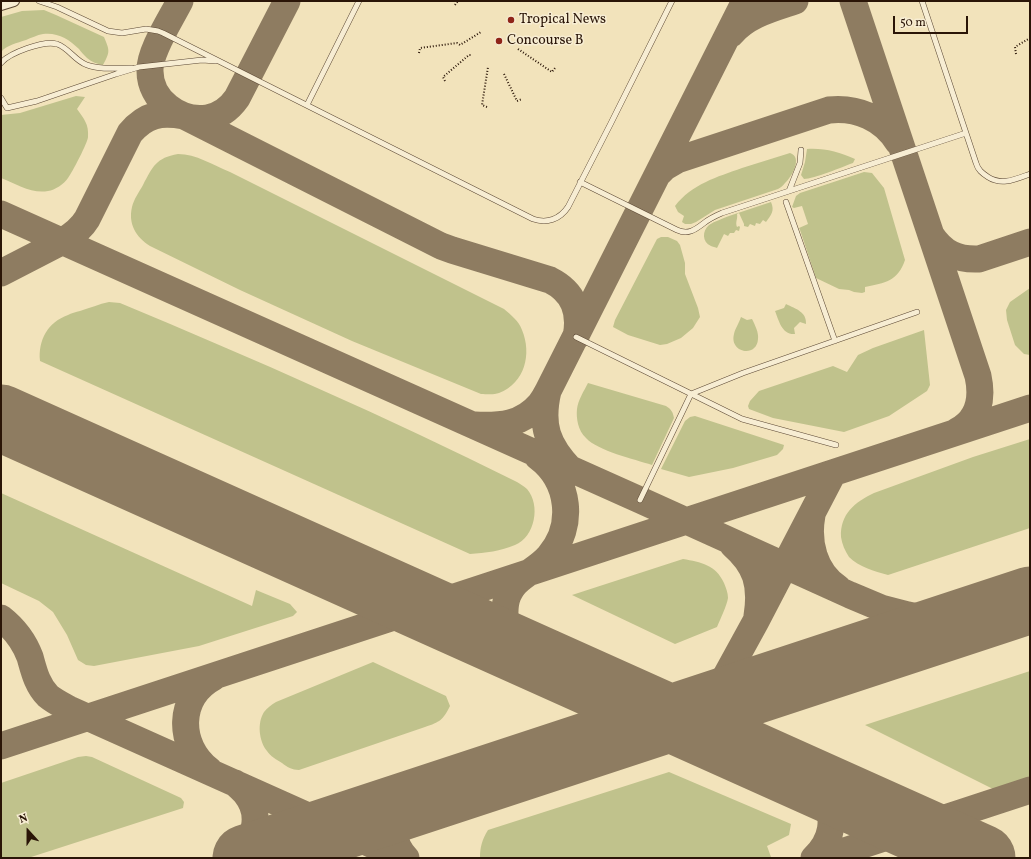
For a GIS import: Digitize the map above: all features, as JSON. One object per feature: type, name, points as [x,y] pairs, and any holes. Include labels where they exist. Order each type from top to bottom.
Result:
[{"type":"street","points":[[1,5],[14,1]]},
{"type":"lane","points":[[39,1],[57,7],[108,31],[122,33],[146,29],[158,31],[537,220],[545,221],[563,214],[568,207],[672,1]]},
{"type":"lane","points":[[307,105],[360,1]]},
{"type":"lane","points":[[922,1],[977,167],[983,174],[1003,182],[1030,174]]},
{"type":"lane","points":[[1,63],[13,54],[49,43],[57,44],[65,48],[72,55],[87,65],[100,68],[140,68]]},
{"type":"lane","points":[[1,98],[7,108],[37,101],[116,74],[140,68],[202,60],[214,60],[225,64]]},
{"type":"lane","points":[[580,182],[677,230],[686,232],[694,230],[722,213],[966,133]]},
{"type":"lane","points":[[789,191],[800,163],[801,150]]},
{"type":"lane","points":[[786,202],[835,341]]},
{"type":"lane","points":[[640,500],[691,394],[743,373],[917,312]]},
{"type":"lane","points":[[576,337],[742,419],[836,445]]},
{"type":"path","points":[[455,5],[458,1]]},
{"type":"path","points":[[419,53],[420,48],[457,43],[460,45],[481,32]]},
{"type":"path","points":[[1016,54],[1015,47],[1030,38]]},
{"type":"path","points":[[518,49],[552,72],[555,68]]},
{"type":"path","points":[[445,80],[443,77],[471,55]]},
{"type":"path","points":[[487,107],[482,105],[488,67]]},
{"type":"path","points":[[504,74],[517,101],[522,99]]},
{"type":"green space","points":[[44,10],[104,37],[108,51],[103,65],[95,63],[89,59],[67,39],[53,34],[36,36],[9,46],[1,52],[1,17],[22,11]]},
{"type":"green space","points":[[76,96],[85,97],[77,109],[87,125],[88,137],[80,158],[66,180],[54,189],[42,192],[24,188],[1,178],[1,115],[20,113]]},
{"type":"green space","points":[[807,149],[832,151],[855,159],[853,163],[821,175],[804,179],[801,175]]},
{"type":"green space","points":[[790,153],[794,155],[796,159],[795,167],[788,180],[780,188],[715,210],[691,224],[685,224],[682,222],[684,216],[678,212],[675,206],[689,192],[706,182],[723,175]]},
{"type":"green space","points":[[178,154],[185,154],[204,160],[230,172],[504,309],[519,324],[525,339],[526,358],[520,375],[508,388],[499,393],[481,394],[352,341],[240,290],[150,246],[134,230],[131,219],[133,204],[156,164],[165,158]]},
{"type":"green space","points":[[864,172],[872,173],[884,188],[905,260],[899,273],[895,277],[879,284],[865,287],[865,292],[862,293],[839,289],[816,278],[799,228],[808,224],[802,206],[792,207],[796,196],[800,193]]},
{"type":"green space","points":[[771,202],[771,215],[766,222],[763,220],[760,224],[756,223],[755,226],[750,224],[748,227],[744,226],[739,213],[737,214],[736,224],[737,227],[740,227],[739,231],[736,230],[728,236],[724,234],[717,248],[706,242],[704,233],[709,225],[729,216]]},
{"type":"green space","points":[[661,237],[668,237],[677,241],[680,245],[685,263],[685,274],[700,317],[693,328],[681,338],[667,344],[660,345],[628,335],[613,327],[615,320],[657,239]]},
{"type":"green space","points":[[1030,288],[1030,355],[1024,354],[1015,345],[1007,320],[1006,310],[1010,302]]},
{"type":"green space","points":[[109,302],[120,303],[270,367],[419,434],[517,482],[527,489],[534,503],[535,512],[531,528],[522,541],[515,545],[504,549],[470,554],[40,361],[43,339],[50,327],[55,322],[71,314]]},
{"type":"green space","points":[[786,304],[800,311],[806,320],[806,324],[800,322],[794,328],[795,334],[791,334],[784,330],[775,311],[784,308]]},
{"type":"green space","points":[[741,317],[747,320],[752,319],[757,332],[758,339],[756,345],[749,351],[739,349],[734,340],[735,332]]},
{"type":"green space","points":[[924,330],[930,385],[927,391],[889,416],[844,432],[773,418],[749,409],[748,406],[750,401],[759,391],[833,366],[847,372],[858,355],[873,348]]},
{"type":"green space","points":[[588,383],[666,406],[672,412],[674,418],[652,465],[607,451],[592,443],[583,435],[578,424],[577,409]]},
{"type":"green space","points":[[695,416],[784,445],[783,449],[777,455],[733,468],[689,477],[661,469],[685,421],[690,417]]},
{"type":"green space","points":[[1030,439],[1030,528],[888,575],[862,566],[849,557],[842,542],[841,529],[846,515],[861,500],[874,493],[973,457]]},
{"type":"green space","points":[[1,493],[252,606],[256,590],[290,604],[297,612],[293,616],[199,646],[94,666],[86,665],[78,660],[67,635],[53,612],[39,601],[1,583]]},
{"type":"green space","points":[[683,559],[702,563],[717,572],[724,583],[728,598],[717,627],[675,644],[572,595]]},
{"type":"green space","points":[[373,662],[446,696],[450,706],[445,714],[438,722],[299,770],[288,767],[268,753],[262,742],[260,721],[264,712],[268,708],[276,702]]},
{"type":"green space","points":[[1030,671],[1030,777],[993,789],[865,725]]},
{"type":"green space","points":[[78,757],[92,757],[181,798],[184,802],[183,808],[28,858],[1,858],[1,783]]},
{"type":"green space","points":[[669,772],[791,824],[789,835],[767,846],[771,857],[770,858],[480,858],[480,850],[488,830]]},
{"type":"taxiway","points":[[180,1],[161,36],[153,55],[150,71],[151,82],[161,100],[168,107],[177,113],[197,118],[207,118],[216,115],[224,111],[234,102],[287,1]]},
{"type":"taxiway","points":[[571,470],[556,452],[551,443],[545,424],[548,391],[745,1]]},
{"type":"taxiway","points":[[731,34],[737,27],[752,17],[795,1]]},
{"type":"taxiway","points":[[853,1],[978,376],[980,393],[978,408],[970,421],[957,431]]},
{"type":"taxiway","points":[[658,174],[665,167],[677,160],[829,110],[849,110],[868,116],[885,126],[898,142]]},
{"type":"taxiway","points":[[1,273],[63,241],[76,232],[87,219],[130,133],[148,118],[168,114],[184,116],[441,246],[550,280],[565,290],[574,304],[577,319],[576,337]]},
{"type":"taxiway","points":[[1,214],[881,608],[923,618],[939,619],[967,617],[1000,609]]},
{"type":"taxiway","points":[[931,235],[946,251],[957,257],[971,259],[979,259],[1030,242]]},
{"type":"taxiway","points":[[475,425],[502,424],[518,420],[533,411],[540,404],[548,391]]},
{"type":"taxiway","points":[[1,746],[1030,408]]},
{"type":"taxiway","points":[[529,655],[516,646],[509,638],[505,619],[506,600],[516,583],[549,556],[563,531],[565,518],[565,504],[557,478],[549,467],[538,457]]},
{"type":"taxiway","points":[[670,718],[699,705],[722,683],[833,473]]},
{"type":"taxiway","points":[[812,515],[811,536],[814,556],[823,574],[838,588]]},
{"type":"taxiway","points":[[733,545],[747,560],[756,576],[759,595],[757,616]]},
{"type":"taxiway","points":[[1,618],[11,626],[25,646],[36,678],[44,692],[58,703],[402,858]]},
{"type":"taxiway","points":[[209,770],[199,760],[191,748],[187,735],[186,722],[188,709],[193,696],[202,686],[214,677]]},
{"type":"taxiway","points":[[809,780],[823,796],[830,813],[831,821],[825,844],[814,858]]},
{"type":"taxiway","points":[[235,783],[245,793],[251,802],[255,819],[252,835],[244,851],[238,858]]},
{"type":"taxiway","points":[[823,858],[1030,790]]},
{"type":"taxiway","points":[[406,858],[397,845],[395,831],[396,824],[408,805]]},
{"type":"taxiway","points":[[322,817],[371,817]]},
{"type":"runway","points":[[1,418],[982,858]]},
{"type":"runway","points":[[246,858],[1030,600]]},
{"type":"place","name":"Tropical News","points":[[511,20]]},
{"type":"place","name":"Concourse B","points":[[499,41]]}]
